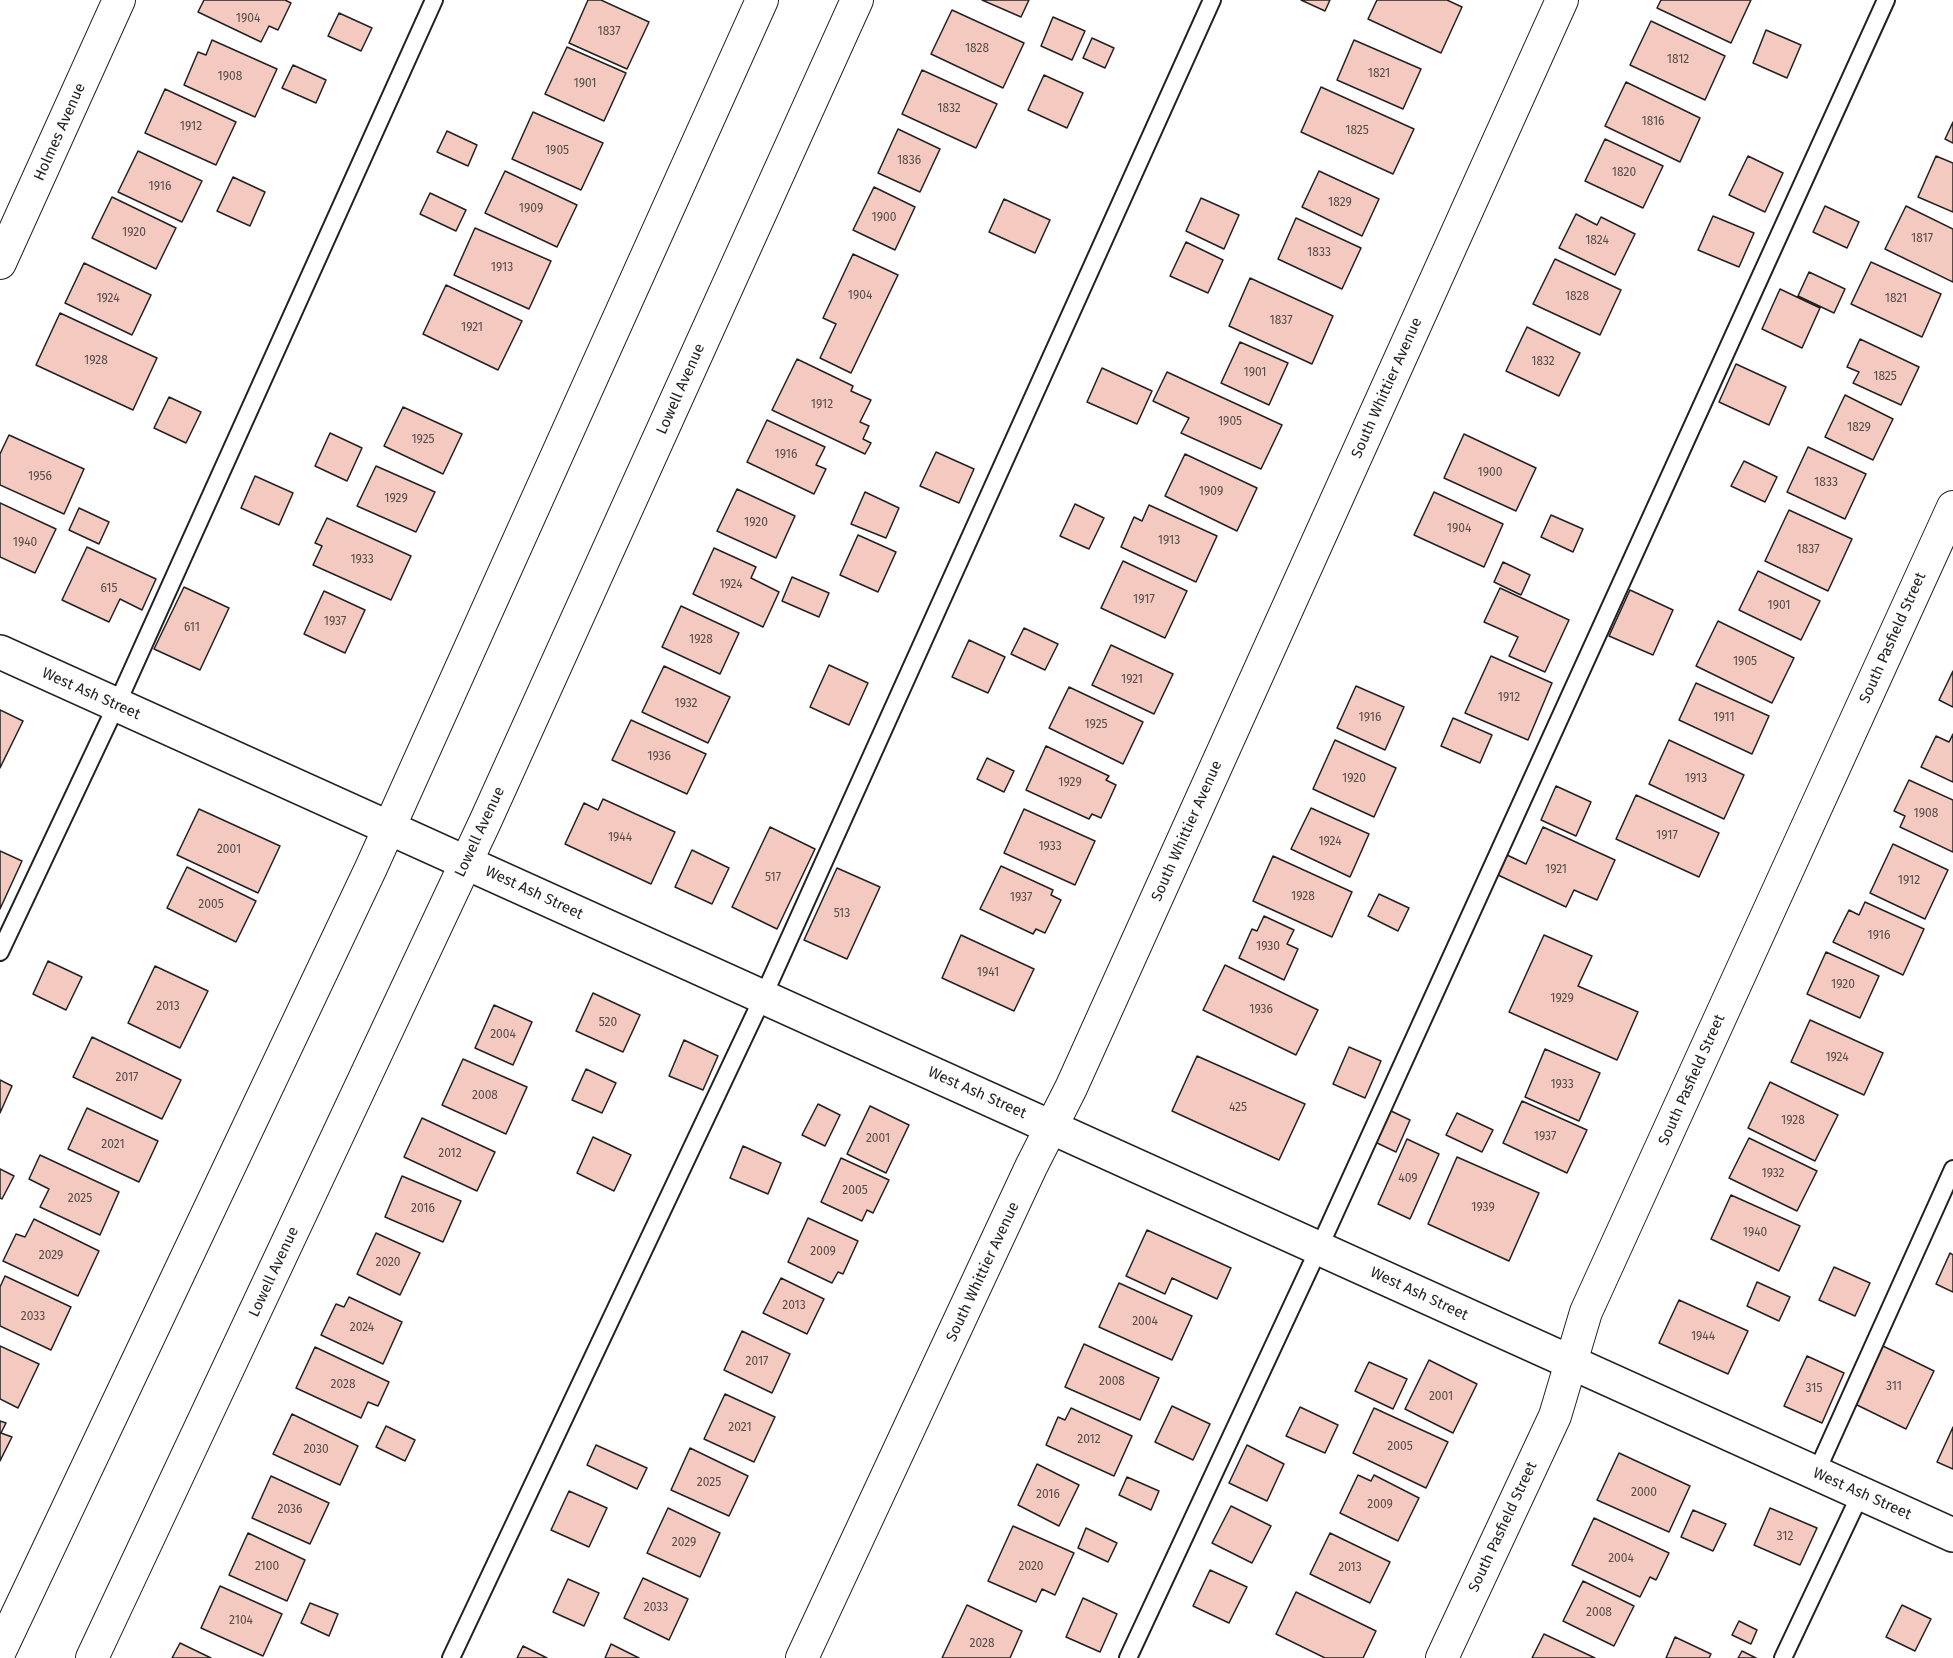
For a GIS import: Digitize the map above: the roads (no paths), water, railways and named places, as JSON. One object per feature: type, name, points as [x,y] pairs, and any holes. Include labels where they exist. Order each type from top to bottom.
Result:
[{"type":"street","name":"Holmes Avenue","points":[[0,263],[119,0]]},
{"type":"street","points":[[0,1651],[389,827],[762,0]]},
{"type":"street","name":"Lowell Avenue","points":[[92,1658],[466,862],[856,0]]},
{"type":"street","name":"South Whittier Avenue","points":[[802,1658],[1031,1167],[1052,1127],[1562,0]]},
{"type":"street","name":"South Pasfield Street","points":[[1442,1658],[1555,1416],[1586,1312],[1953,507]]},
{"type":"street","name":"West Ash Street","points":[[0,652],[1953,1535]]},
{"type":"lane","points":[[0,952],[116,706],[434,0]]},
{"type":"lane","points":[[451,1658],[763,997],[1212,0]]},
{"type":"lane","points":[[1128,1658],[1319,1248],[1886,0]]},
{"type":"lane","points":[[1816,1473],[1953,1169]]},
{"type":"lane","points":[[1782,1658],[1861,1493]]}]
